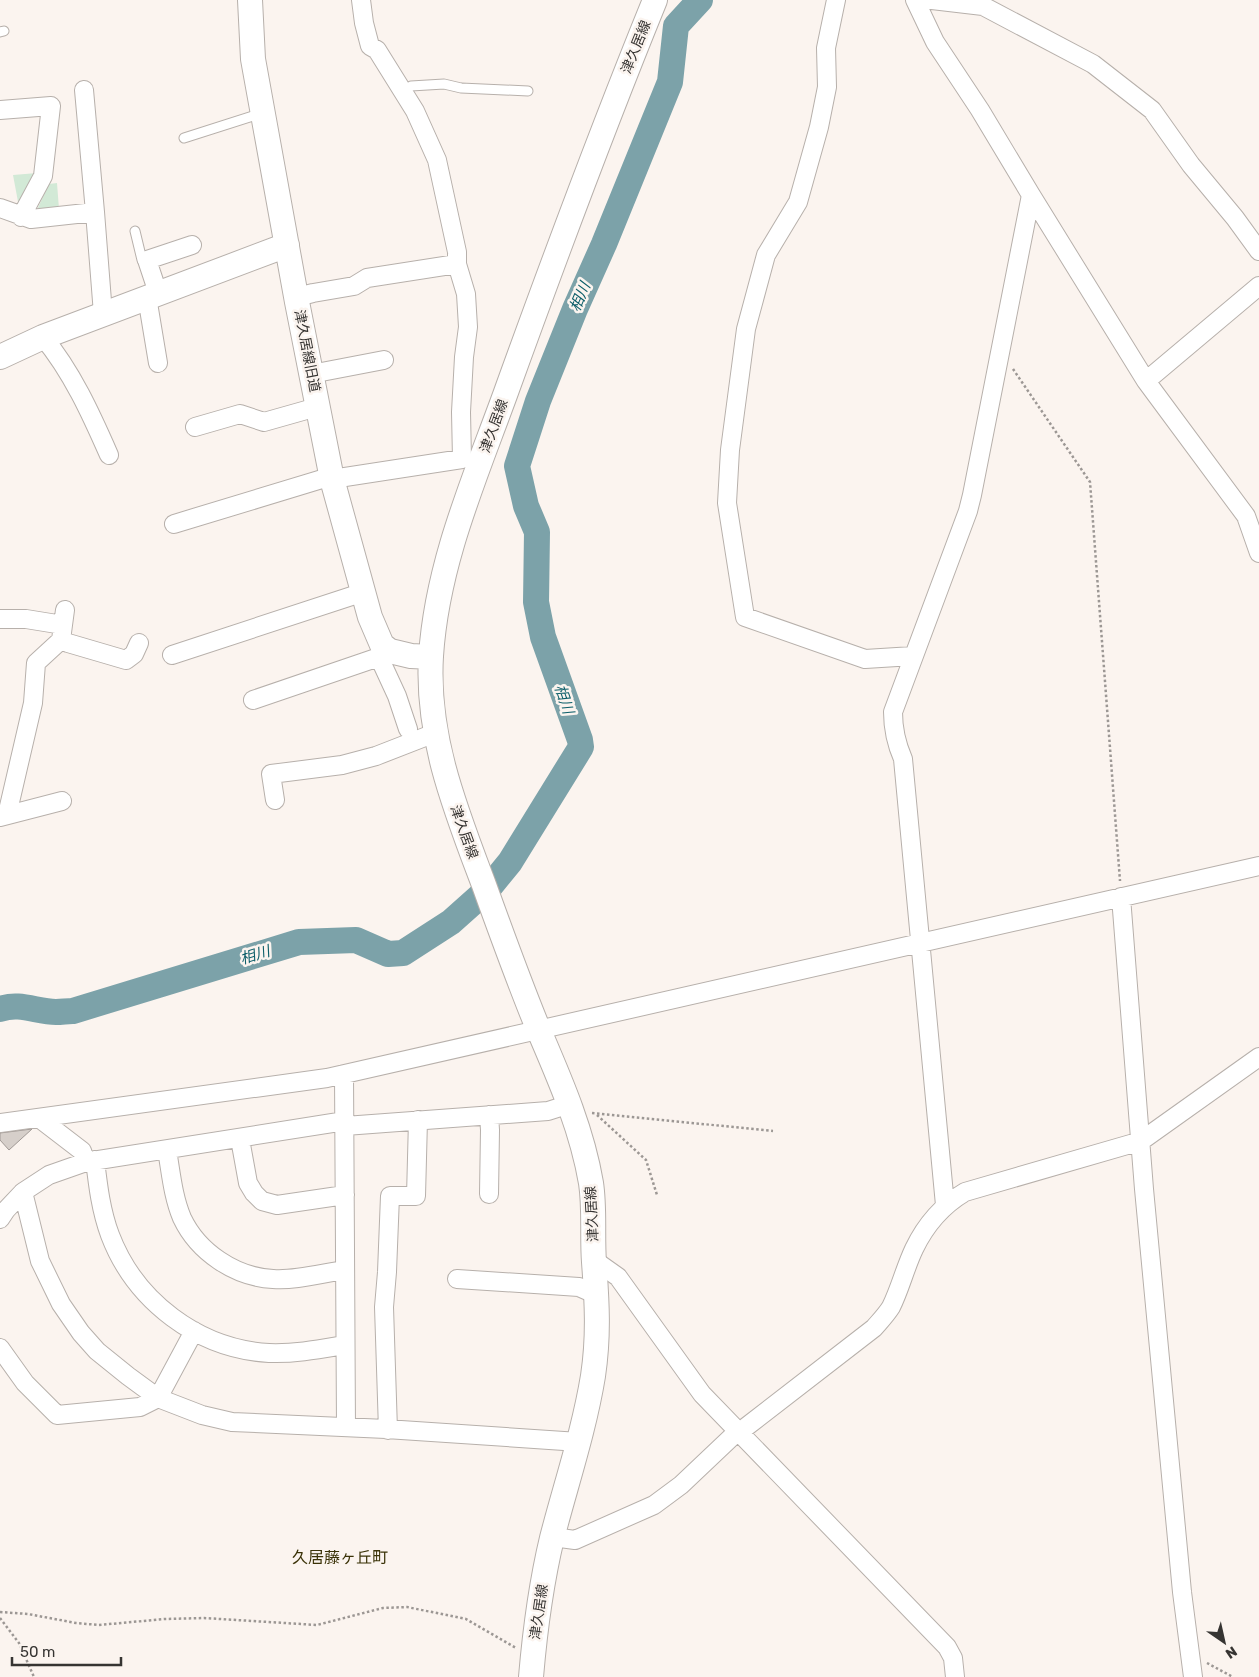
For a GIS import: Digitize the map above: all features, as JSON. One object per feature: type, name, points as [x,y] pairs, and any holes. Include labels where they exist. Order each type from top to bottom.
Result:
[{"type":"main road","name":"津久居線旧道","points":[[250,0],[252,59],[332,478],[376,632],[385,654]]},
{"type":"main road","name":"津久居線","points":[[531,1668],[538,1603],[553,1537],[579,1442],[594,1372],[597,1295],[594,1260],[594,1212],[584,1150],[570,1104],[538,1029],[450,795],[435,734],[431,688],[431,656],[442,575],[457,525],[471,463],[540,299],[622,81],[655,0]]},
{"type":"main road","points":[[0,357],[43,337],[287,245]]},
{"type":"main road","points":[[385,654],[431,656]]},
{"type":"street","points":[[174,524],[332,478],[471,463],[462,412],[463,366],[468,327],[466,294],[457,264],[457,252],[437,160],[415,111],[377,50],[370,46],[361,0]]},
{"type":"street","points":[[836,0],[826,48],[827,87],[819,127],[798,202],[766,255],[746,329],[730,450],[727,504],[745,617],[865,659],[913,656]]},
{"type":"street","points":[[914,0],[935,42],[980,110],[1146,381],[1246,516],[1259,554]]},
{"type":"street","points":[[932,0],[983,6],[1093,64],[1152,110],[1191,164],[1259,251]]},
{"type":"street","points":[[84,90],[103,314]]},
{"type":"street","points":[[0,110],[51,106],[43,176],[21,217]]},
{"type":"street","points":[[946,1205],[903,759],[896,742],[893,712],[968,511],[1031,195]]},
{"type":"street","points":[[0,208],[31,219],[95,212]]},
{"type":"street","points":[[158,362],[147,260],[192,245]]},
{"type":"street","points":[[297,302],[305,295],[354,286],[367,278],[457,264]]},
{"type":"street","points":[[1146,381],[1259,286]]},
{"type":"street","points":[[43,337],[56,352],[87,405],[109,455]]},
{"type":"street","points":[[311,374],[384,360]]},
{"type":"street","points":[[195,427],[240,414],[264,422],[318,407]]},
{"type":"street","points":[[172,655],[364,592]]},
{"type":"street","points":[[0,619],[26,619],[63,625]]},
{"type":"street","points":[[63,625],[68,643],[126,660],[134,654],[139,643]]},
{"type":"street","points":[[62,801],[4,816],[33,704],[36,663],[63,625]]},
{"type":"street","points":[[253,700],[385,654],[408,729]]},
{"type":"street","points":[[275,800],[271,774],[342,765],[376,756],[435,734]]},
{"type":"street","points":[[0,1123],[189,1098],[344,1074],[1259,866]]},
{"type":"street","points":[[1121,898],[1146,1209],[1181,1582],[1193,1677]]},
{"type":"street","points":[[553,1537],[575,1540],[654,1505],[681,1485],[746,1427],[813,1373],[874,1328],[890,1308],[914,1248],[924,1232],[946,1205],[965,1192],[1141,1141],[1259,1057]]},
{"type":"street","points":[[344,1074],[346,1427]]},
{"type":"street","points":[[0,1219],[23,1192],[49,1175],[90,1161],[345,1124],[548,1111],[570,1104]]},
{"type":"street","points":[[489,1115],[489,1194]]},
{"type":"street","points":[[39,1118],[82,1151],[90,1161],[106,1224],[124,1263],[140,1288],[161,1310],[194,1331],[233,1347],[270,1353],[345,1345]]},
{"type":"street","points":[[388,1430],[384,1307],[390,1196],[416,1196],[418,1120]]},
{"type":"street","points":[[240,1139],[248,1183],[262,1201],[277,1206],[345,1195]]},
{"type":"street","points":[[167,1150],[174,1191],[182,1218],[193,1236],[213,1257],[246,1274],[275,1280],[346,1270]]},
{"type":"street","points":[[23,1192],[40,1261],[61,1304],[81,1333],[97,1351],[158,1398],[219,1420],[579,1442]]},
{"type":"street","points":[[594,1260],[618,1277],[702,1394],[947,1647],[953,1658],[954,1677]]},
{"type":"street","points":[[456,1279],[579,1287],[597,1295]]},
{"type":"street","points":[[0,1348],[25,1383],[57,1415],[140,1406],[158,1398],[194,1331]]},
{"type":"lane","points":[[402,91],[412,86],[444,84],[461,88],[528,91]]},
{"type":"lane","points":[[184,138],[263,113]]},
{"type":"lane","points":[[135,231],[142,260],[147,260]]},
{"type":"path","points":[[1000,349],[1090,482],[1121,898]]},
{"type":"path","points":[[570,1104],[596,1114],[773,1131]]},
{"type":"path","points":[[596,1114],[646,1160],[657,1195]]},
{"type":"path","points":[[0,1612],[28,1614],[76,1623],[99,1625],[165,1619],[204,1618],[317,1624],[383,1608],[407,1607],[466,1619],[531,1668]]},
{"type":"path","points":[[0,1618],[22,1648],[34,1677]]},
{"type":"path","points":[[1191,1659],[1208,1663],[1233,1677]]},
{"type":"green space","points":[[37,173],[19,207],[13,175]]},
{"type":"green space","points":[[57,183],[59,209],[36,212],[49,184]]},
{"type":"building","points":[[32,1129],[9,1150],[0,1140],[0,1133]]},
{"type":"waterway","name":"相川","points":[[0,1009],[15,1007],[49,1012],[73,1011],[299,942],[356,940],[388,954],[403,953],[451,922],[488,889],[510,862],[581,747],[543,637],[536,602],[537,532],[526,506],[517,466],[538,401],[670,82],[676,26],[700,0]]},
{"type":"district","name":"久居藤ヶ丘町","points":[[340,1557]]}]
